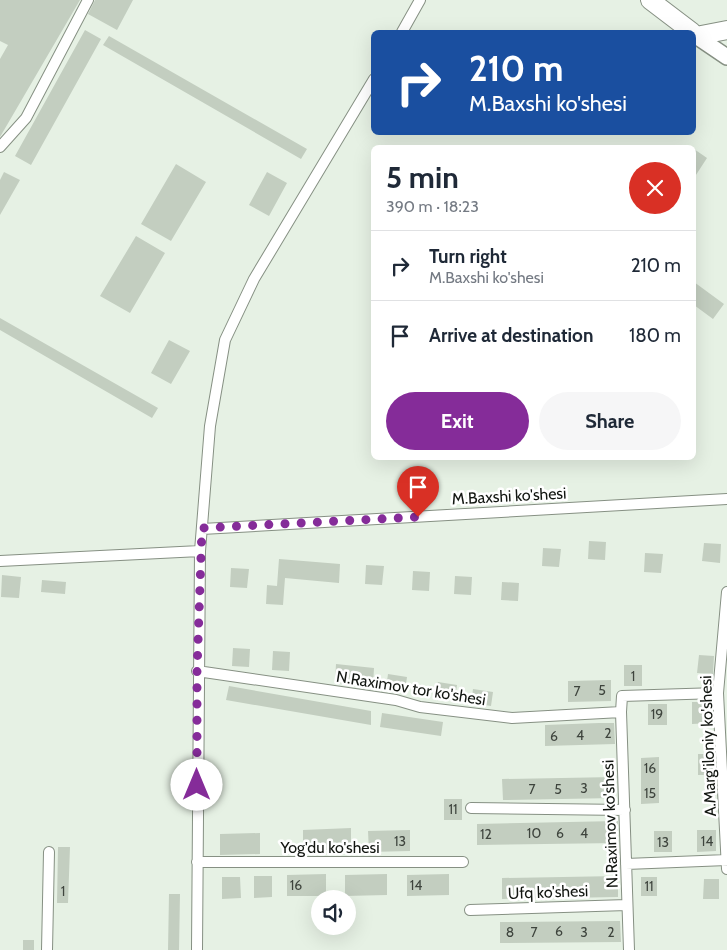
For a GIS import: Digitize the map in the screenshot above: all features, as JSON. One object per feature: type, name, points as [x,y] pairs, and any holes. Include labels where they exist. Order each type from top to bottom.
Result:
[{"type":"highway","points":[[650,0],[689,30]]},
{"type":"highway","points":[[696,34],[727,30]]},
{"type":"main road","points":[[696,35],[727,57]]},
{"type":"street","points":[[0,147],[26,118],[88,0]]},
{"type":"street","points":[[403,30],[420,0]]},
{"type":"street","points":[[197,950],[197,671],[200,551],[210,426],[225,340],[254,279],[371,84]]},
{"type":"street","name":"M.Baxshi ko'shesi","points":[[202,528],[727,499]]},
{"type":"street","points":[[0,561],[200,551]]},
{"type":"street","name":"A.Marg'iloniy ko'shesi","points":[[727,592],[718,693],[727,869]]},
{"type":"street","name":"N.Raximov tor ko'shesi","points":[[197,671],[396,700],[420,707],[512,718],[621,712]]},
{"type":"street","name":"N.Raximov ko'shesi","points":[[629,950],[622,696],[718,693]]},
{"type":"street","points":[[471,808],[625,810]]},
{"type":"street","points":[[47,950],[49,852]]},
{"type":"street","points":[[626,864],[727,860]]},
{"type":"street","name":"Yog'du ko'shesi","points":[[197,862],[463,862]]},
{"type":"street","name":"Ufq ko'shesi","points":[[470,910],[627,905]]},
{"type":"building","points":[[0,0],[80,0],[0,137],[0,59],[8,45],[0,41]]},
{"type":"building","points":[[95,0],[133,0],[117,30],[88,14]]},
{"type":"building","points":[[85,30],[101,39],[31,165],[15,156]]},
{"type":"building","points":[[109,36],[307,149],[301,159],[103,45]]},
{"type":"building","points":[[696,150],[707,158],[696,175]]},
{"type":"building","points":[[176,164],[206,182],[171,241],[141,224]]},
{"type":"building","points":[[4,172],[20,180],[0,215],[0,180]]},
{"type":"building","points":[[267,172],[287,183],[269,216],[249,205]]},
{"type":"building","points":[[136,236],[165,253],[130,313],[100,296]]},
{"type":"building","points":[[696,283],[724,304],[713,319],[696,306]]},
{"type":"building","points":[[0,318],[158,408],[152,418],[0,330]]},
{"type":"building","points":[[169,340],[190,351],[171,384],[151,373]]},
{"type":"building","points":[[589,541],[606,542],[605,560],[588,559]]},
{"type":"building","points":[[704,543],[721,544],[720,563],[702,561]]},
{"type":"building","points":[[543,548],[561,549],[559,567],[542,566]]},
{"type":"building","points":[[645,553],[663,554],[661,573],[644,572]]},
{"type":"building","points":[[279,559],[340,564],[339,583],[285,578],[283,605],[266,604],[267,585],[277,586]]},
{"type":"building","points":[[366,565],[384,566],[382,585],[365,584]]},
{"type":"building","points":[[231,568],[249,569],[247,588],[230,587]]},
{"type":"building","points":[[413,571],[430,572],[429,591],[412,590]]},
{"type":"building","points":[[2,575],[21,577],[19,598],[1,597]]},
{"type":"building","points":[[455,576],[472,577],[471,595],[454,594]]},
{"type":"building","points":[[42,580],[66,582],[65,594],[41,592]]},
{"type":"building","points":[[502,582],[519,583],[518,601],[501,600]]},
{"type":"building","points":[[233,648],[250,649],[249,667],[232,666]]},
{"type":"building","points":[[273,651],[290,652],[289,671],[272,670]]},
{"type":"building","points":[[699,655],[714,656],[713,674],[697,673]]},
{"type":"building","points":[[336,664],[374,668],[373,686],[335,683]]},
{"type":"building","points":[[624,665],[642,665],[642,686],[624,686]]},
{"type":"building","points":[[388,674],[407,677],[405,691],[386,688]]},
{"type":"building","points":[[611,680],[611,701],[568,702],[568,681]]},
{"type":"building","points":[[438,682],[457,685],[455,699],[435,696]]},
{"type":"building","points":[[229,686],[371,711],[371,725],[226,700]]},
{"type":"building","points":[[473,689],[493,692],[491,706],[471,703]]},
{"type":"building","points":[[692,702],[711,702],[711,723],[692,724]]},
{"type":"building","points":[[648,704],[667,704],[667,725],[648,725]]},
{"type":"building","points":[[382,713],[443,722],[441,736],[380,727]]},
{"type":"building","points":[[614,723],[615,744],[545,746],[545,725]]},
{"type":"building","points":[[698,754],[714,754],[715,775],[698,775]]},
{"type":"building","points":[[659,757],[659,803],[641,804],[641,758]]},
{"type":"building","points":[[615,777],[615,798],[503,800],[502,779]]},
{"type":"building","points":[[444,799],[462,799],[462,820],[444,820]]},
{"type":"building","points":[[618,821],[618,843],[477,845],[477,824]]},
{"type":"building","points":[[351,828],[351,849],[303,851],[303,830]]},
{"type":"building","points":[[410,830],[410,851],[369,852],[368,831]]},
{"type":"building","points":[[697,830],[716,830],[716,851],[697,852]]},
{"type":"building","points":[[654,831],[672,831],[672,852],[654,852]]},
{"type":"building","points":[[260,833],[260,854],[220,855],[220,834]]},
{"type":"building","points":[[58,847],[70,847],[68,903],[57,903]]},
{"type":"building","points":[[326,874],[326,890],[311,890],[311,896],[287,896],[287,875]]},
{"type":"building","points":[[387,874],[387,895],[356,896],[356,890],[345,890],[345,875]]},
{"type":"building","points":[[449,874],[449,895],[407,896],[407,875]]},
{"type":"building","points":[[254,876],[272,876],[272,897],[254,898]]},
{"type":"building","points":[[618,876],[618,897],[502,899],[502,878]]},
{"type":"building","points":[[222,877],[240,877],[241,898],[222,899]]},
{"type":"building","points":[[641,877],[657,877],[657,896],[641,896]]},
{"type":"building","points":[[704,879],[719,879],[719,899],[703,899]]},
{"type":"building","points":[[169,894],[180,894],[179,950],[168,950]]},
{"type":"building","points":[[620,921],[621,942],[500,943],[500,922]]},
{"type":"building","points":[[23,940],[34,940],[34,950],[23,950]]},
{"type":"route","points":[[197,785],[197,671],[202,528],[418,517]]}]
